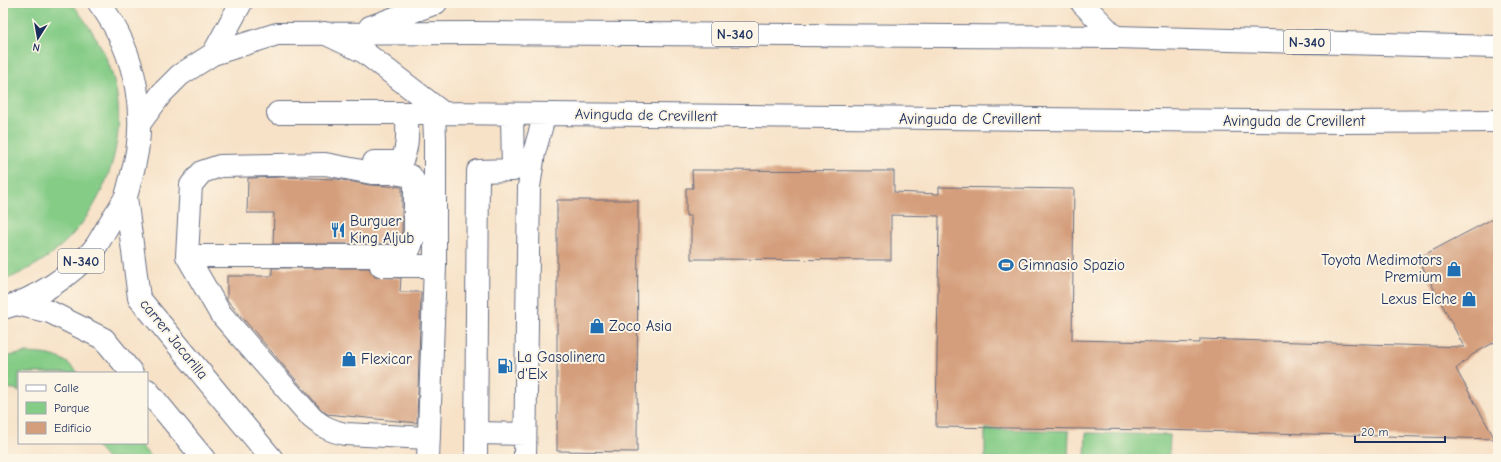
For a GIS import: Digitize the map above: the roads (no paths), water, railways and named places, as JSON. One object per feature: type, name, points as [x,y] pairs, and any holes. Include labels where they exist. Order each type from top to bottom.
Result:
[{"type":"main road","name":"N-340","points":[[10,306],[60,281],[93,250],[126,198],[137,159],[140,123],[136,84],[123,42],[99,3]]},
{"type":"main road","points":[[213,54],[241,3]]},
{"type":"main road","points":[[356,32],[436,3]]},
{"type":"main road","points":[[1082,3],[1115,37]]},
{"type":"main road","name":"N-340","points":[[140,123],[162,93],[180,75],[213,54],[277,34],[356,32],[1115,37],[1498,47]]},
{"type":"main road","points":[[324,33],[364,52],[438,113],[435,176],[435,266],[429,448],[332,432],[312,418],[220,313],[187,256],[191,185],[202,172],[220,166],[401,162],[422,165],[435,176]]},
{"type":"main road","name":"Avinguda de Crevillent","points":[[278,113],[438,113],[1342,122],[1498,121]]},
{"type":"main road","points":[[401,162],[405,155],[407,140],[407,113]]},
{"type":"main road","points":[[476,459],[478,171],[513,170],[512,114]]},
{"type":"main road","points":[[525,459],[529,188],[534,154],[545,114]]},
{"type":"main road","points":[[187,256],[397,256],[410,248],[415,233],[415,183],[411,176],[394,173],[372,173],[325,164]]},
{"type":"main road","name":"carrer Jacarilla","points":[[126,198],[139,298],[272,459]]},
{"type":"main road","points":[[187,256],[196,263],[213,265],[435,266]]},
{"type":"main road","points":[[10,306],[50,312],[104,339],[131,372]]},
{"type":"main road","points":[[148,391],[204,459]]},
{"type":"main road","points":[[476,433],[525,434]]},
{"type":"place","name":"Burguer King Aljub","points":[[338,230]]},
{"type":"place","name":"Gimnasio Spazio","points":[[1006,265]]},
{"type":"place","name":"Toyota Medimotors Premium","points":[[1454,269]]},
{"type":"place","name":"Lexus Elche","points":[[1469,299]]},
{"type":"place","name":"Zoco Asia","points":[[597,326]]},
{"type":"place","name":"Flexicar","points":[[349,359]]},
{"type":"place","name":"La Gasolinera d'Elx","points":[[505,366]]}]
